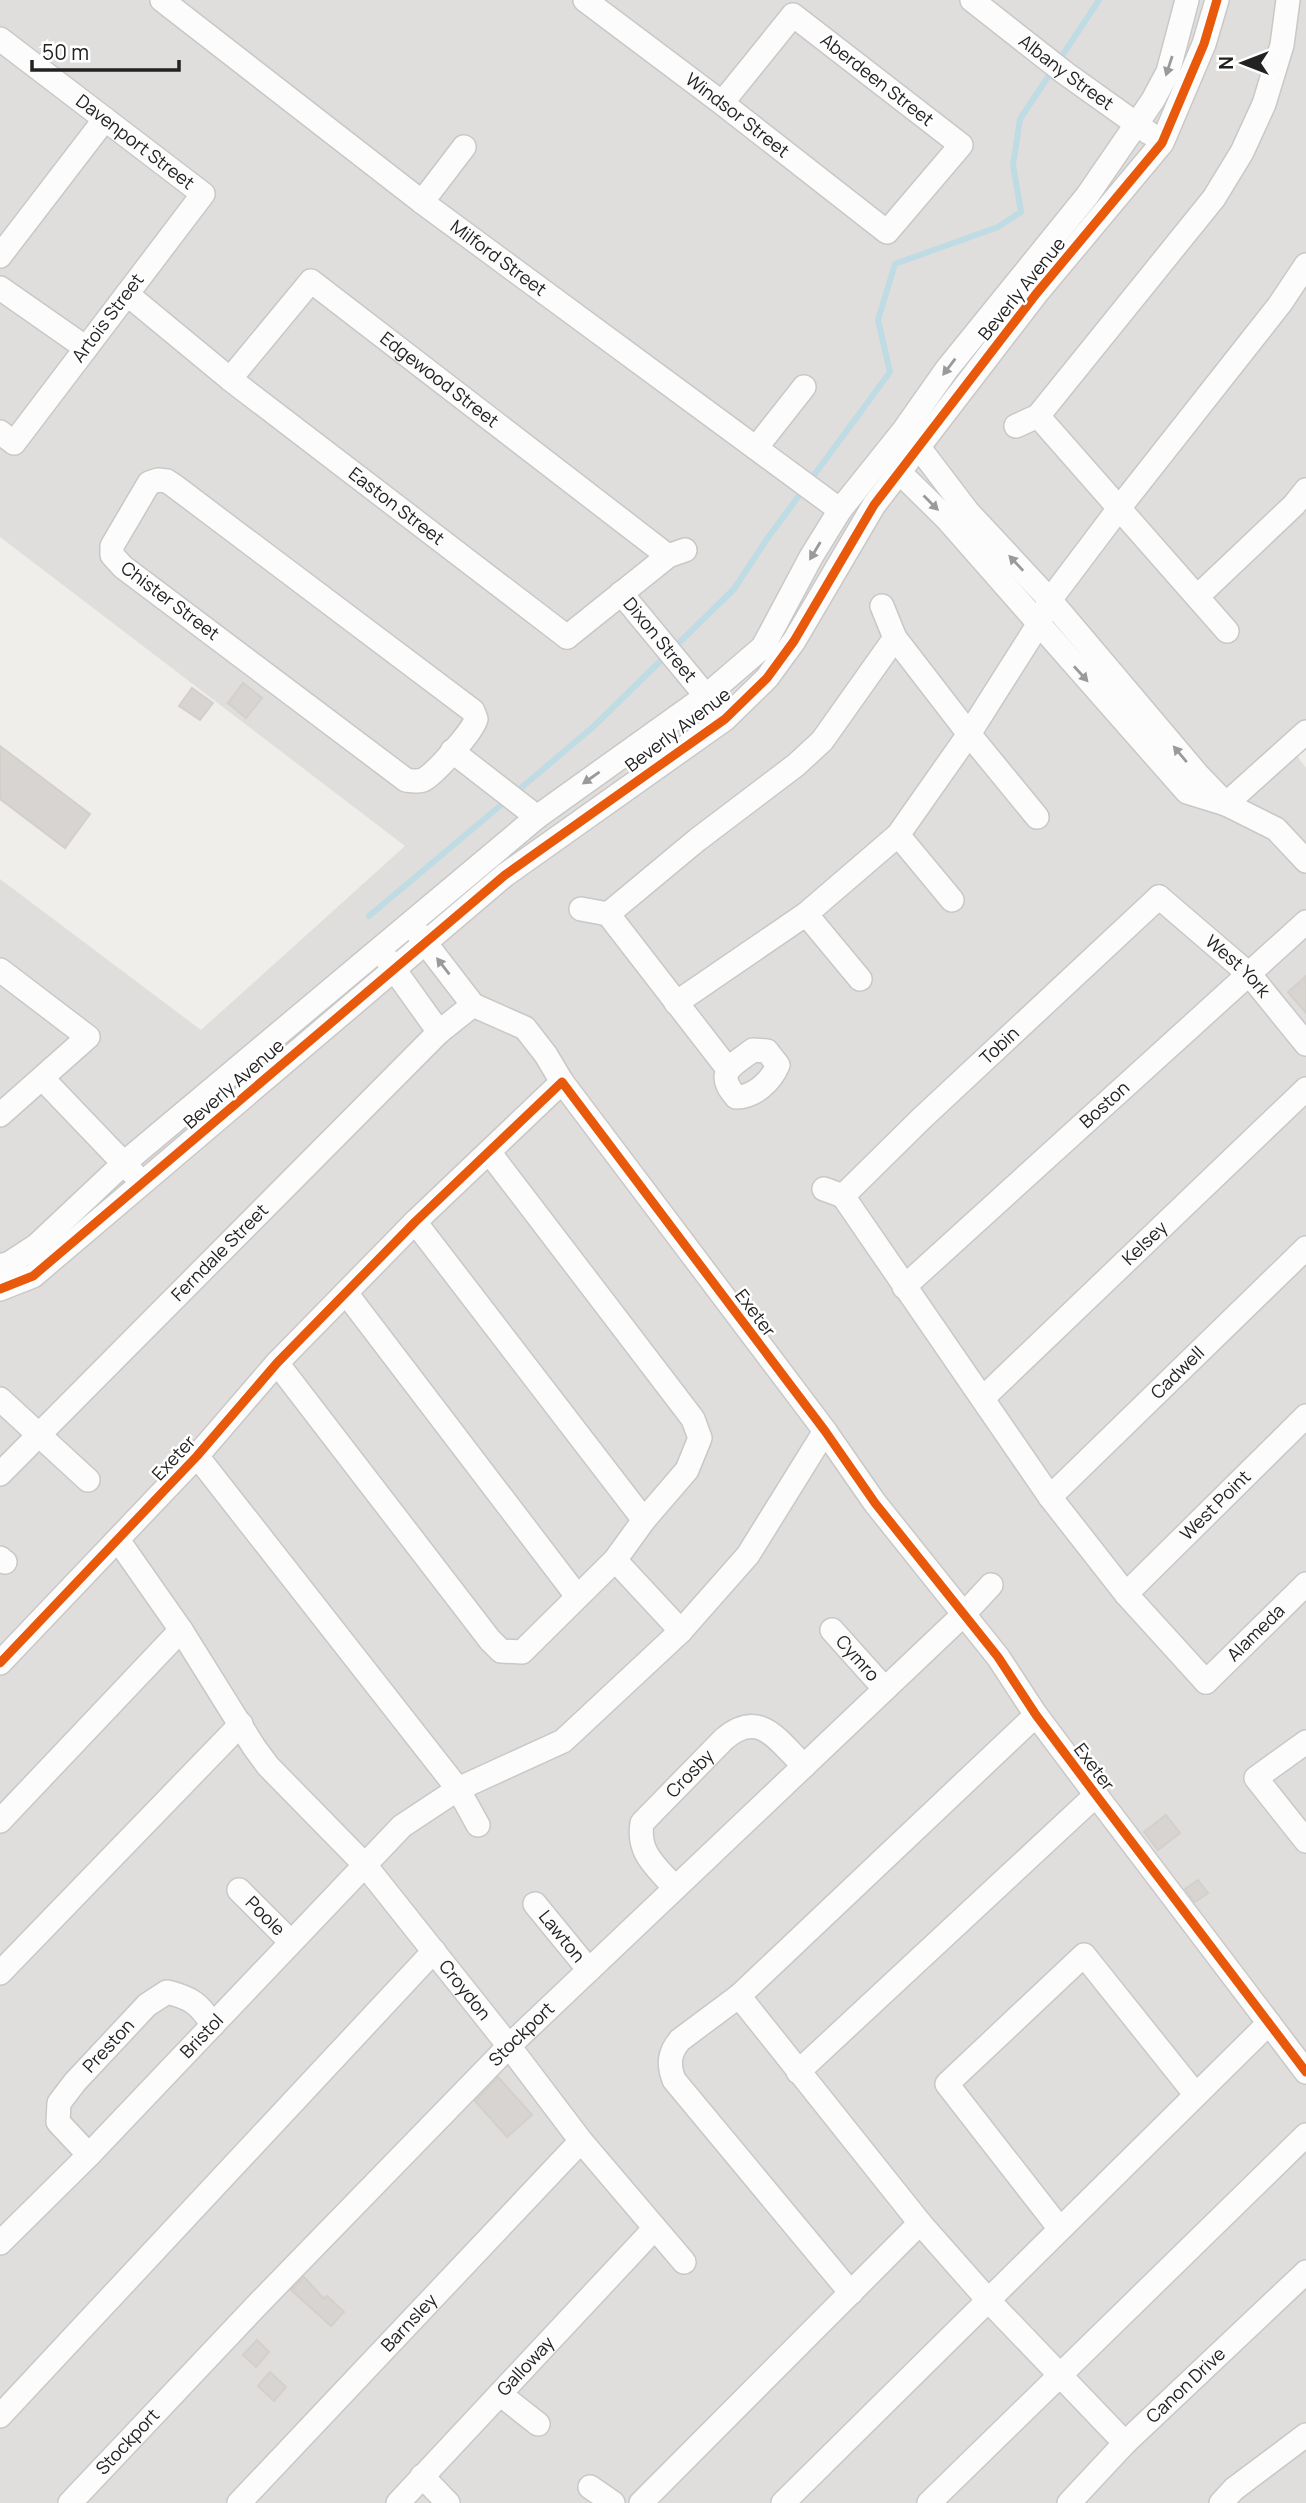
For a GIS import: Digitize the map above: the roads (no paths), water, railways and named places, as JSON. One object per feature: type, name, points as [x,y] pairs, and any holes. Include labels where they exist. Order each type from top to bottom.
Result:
[{"type":"street","name":"Milford Street","points":[[162,0],[422,202],[840,510]]},
{"type":"street","name":"Windsor Street","points":[[585,0],[887,232]]},
{"type":"street","name":"Albany Street","points":[[972,0],[1162,143]]},
{"type":"street","name":"Beverly Avenue","points":[[0,1289],[33,1276],[143,1183],[386,959],[411,924],[529,810],[706,696],[763,647],[811,557],[840,510],[947,369],[1087,196],[1136,124],[1168,72],[1187,0]]},
{"type":"street","name":"Beverly Avenue","points":[[0,1266],[10,1263],[36,1246],[124,1164],[386,959],[425,943],[505,875],[725,719],[767,678],[794,642],[874,505],[1035,295],[1162,143],[1204,44],[1217,0]]},
{"type":"street","points":[[1016,426],[1038,416],[1214,198],[1242,152],[1264,104],[1282,45],[1288,0]]},
{"type":"street","name":"Aberdeen Street","points":[[722,103],[793,15],[961,145],[887,232]]},
{"type":"street","name":"Davenport Street","points":[[4,49],[105,119],[203,194]]},
{"type":"street","points":[[0,256],[105,119]]},
{"type":"street","points":[[422,202],[464,147]]},
{"type":"street","name":"Artois Street","points":[[7,437],[86,348],[203,194]]},
{"type":"street","points":[[677,1003],[806,914],[898,835],[969,734],[1038,625],[1050,600],[1280,304],[1306,265]]},
{"type":"street","name":"Edgewood Street","points":[[230,379],[311,281],[676,553]]},
{"type":"street","points":[[0,288],[86,348]]},
{"type":"street","name":"Easton Street","points":[[127,293],[230,379],[565,641],[621,593],[676,553]]},
{"type":"street","points":[[756,448],[804,387]]},
{"type":"street","points":[[1038,416],[1227,631]]},
{"type":"street","points":[[904,429],[968,512],[1050,600],[1198,775],[1226,804]]},
{"type":"street","points":[[882,455],[946,518],[1187,792],[1226,804],[1276,829],[1306,861]]},
{"type":"street","name":"Chister Street","points":[[167,481],[473,711],[475,724],[452,751],[428,777],[415,782],[406,780],[117,561],[112,555],[112,546],[149,483],[167,481]]},
{"type":"street","points":[[1198,596],[1302,504]]},
{"type":"street","name":"Dixon Street","points":[[621,593],[725,719]]},
{"type":"street","points":[[881,606],[895,638],[1037,817]]},
{"type":"street","points":[[608,914],[697,840],[796,765],[822,741],[895,638]]},
{"type":"street","points":[[1226,804],[1306,732]]},
{"type":"street","points":[[452,751],[529,810]]},
{"type":"street","points":[[898,835],[951,900]]},
{"type":"street","name":"Tobin","points":[[904,1287],[834,1192],[914,1112],[1076,959],[1159,887]]},
{"type":"street","name":"West York","points":[[1159,887],[1250,975],[1306,1044]]},
{"type":"street","points":[[581,909],[608,914],[728,1069]]},
{"type":"street","points":[[806,914],[860,979]]},
{"type":"street","name":"Boston","points":[[904,1287],[1306,922]]},
{"type":"street","points":[[411,924],[473,1005],[525,1028],[562,1082]]},
{"type":"street","points":[[386,959],[439,1032]]},
{"type":"street","points":[[0,970],[89,1037],[0,1115]]},
{"type":"street","name":"Ferndale Street","points":[[0,1474],[439,1032],[473,1005]]},
{"type":"street","points":[[43,1079],[143,1183]]},
{"type":"street","name":"Exeter","points":[[0,1663],[197,1456],[276,1363],[415,1222],[562,1082],[825,1431],[875,1503],[998,1657],[1036,1715],[1306,2072]]},
{"type":"street","name":"Kelsey","points":[[983,1398],[1306,1089]]},
{"type":"street","points":[[276,1363],[490,1640],[501,1651],[522,1652],[615,1560],[644,1520],[687,1470],[700,1438],[693,1419],[489,1152]]},
{"type":"street","points":[[415,1222],[644,1520]]},
{"type":"street","name":"Cadwell","points":[[1050,1497],[1306,1248]]},
{"type":"street","points":[[904,1287],[1050,1497],[1126,1594]]},
{"type":"street","points":[[346,1293],[577,1596]]},
{"type":"street","points":[[0,1399],[88,1480]]},
{"type":"street","name":"West Point","points":[[1126,1594],[1306,1416]]},
{"type":"street","name":"Bristol","points":[[2,2237],[89,2155],[402,1826],[458,1789],[563,1741],[681,1631],[748,1555],[825,1431]]},
{"type":"street","points":[[197,1456],[458,1789],[478,1825]]},
{"type":"street","name":"Croydon","points":[[118,1539],[181,1630],[268,1766],[365,1865],[581,2141],[654,2230],[684,2262]]},
{"type":"street","points":[[615,1560],[681,1631]]},
{"type":"street","name":"Alameda","points":[[1126,1594],[1204,1690],[1306,1584]]},
{"type":"street","name":"Stockport","points":[[70,2503],[260,2302],[509,2046],[964,1614],[991,1585]]},
{"type":"street","points":[[0,1821],[181,1630]]},
{"type":"street","name":"Cymro","points":[[832,1630],[884,1688]]},
{"type":"street","points":[[851,2293],[674,2080],[669,2061],[673,2048],[739,1996],[1036,1715]]},
{"type":"street","points":[[0,1973],[241,1724]]},
{"type":"street","name":"Crosby","points":[[676,1888],[644,1853],[639,1837],[642,1823],[724,1739],[735,1730],[746,1726],[764,1727],[804,1766]]},
{"type":"street","points":[[1306,1742],[1256,1778],[1306,1841]]},
{"type":"street","points":[[799,2072],[1096,1795]]},
{"type":"street","name":"Poole","points":[[239,1890],[290,1941]]},
{"type":"street","name":"Lawton","points":[[535,1904],[589,1970]]},
{"type":"street","points":[[0,2416],[434,1951]]},
{"type":"street","points":[[1060,2229],[947,2084],[1084,1955],[1196,2095]]},
{"type":"street","name":"Preston","points":[[89,2155],[58,2122],[59,2103],[75,2082],[147,2005],[167,1992],[186,1997],[201,2007],[213,2025]]},
{"type":"street","points":[[739,1996],[920,2223],[988,2300],[1125,2443]]},
{"type":"street","points":[[783,2503],[1269,2023]]},
{"type":"street","points":[[929,2503],[1306,2135]]},
{"type":"street","name":"Barnsley","points":[[239,2503],[581,2141]]},
{"type":"street","points":[[640,2503],[920,2223]]},
{"type":"street","name":"Galloway","points":[[398,2503],[654,2230]]},
{"type":"street","name":"Canon Drive","points":[[1069,2503],[1125,2443],[1306,2272]]},
{"type":"street","points":[[500,2394],[538,2424]]},
{"type":"street","points":[[1222,2503],[1234,2489],[1306,2435]]},
{"type":"street","points":[[422,2476],[448,2503]]},
{"type":"street","points":[[590,2487],[614,2503]]},
{"type":"waterway","points":[[515,793],[593,727],[734,589],[767,539],[890,372],[878,320],[895,264],[998,227],[1021,212],[1013,165],[1020,119],[1099,0]]},
{"type":"waterway","points":[[369,916],[507,800]]}]
